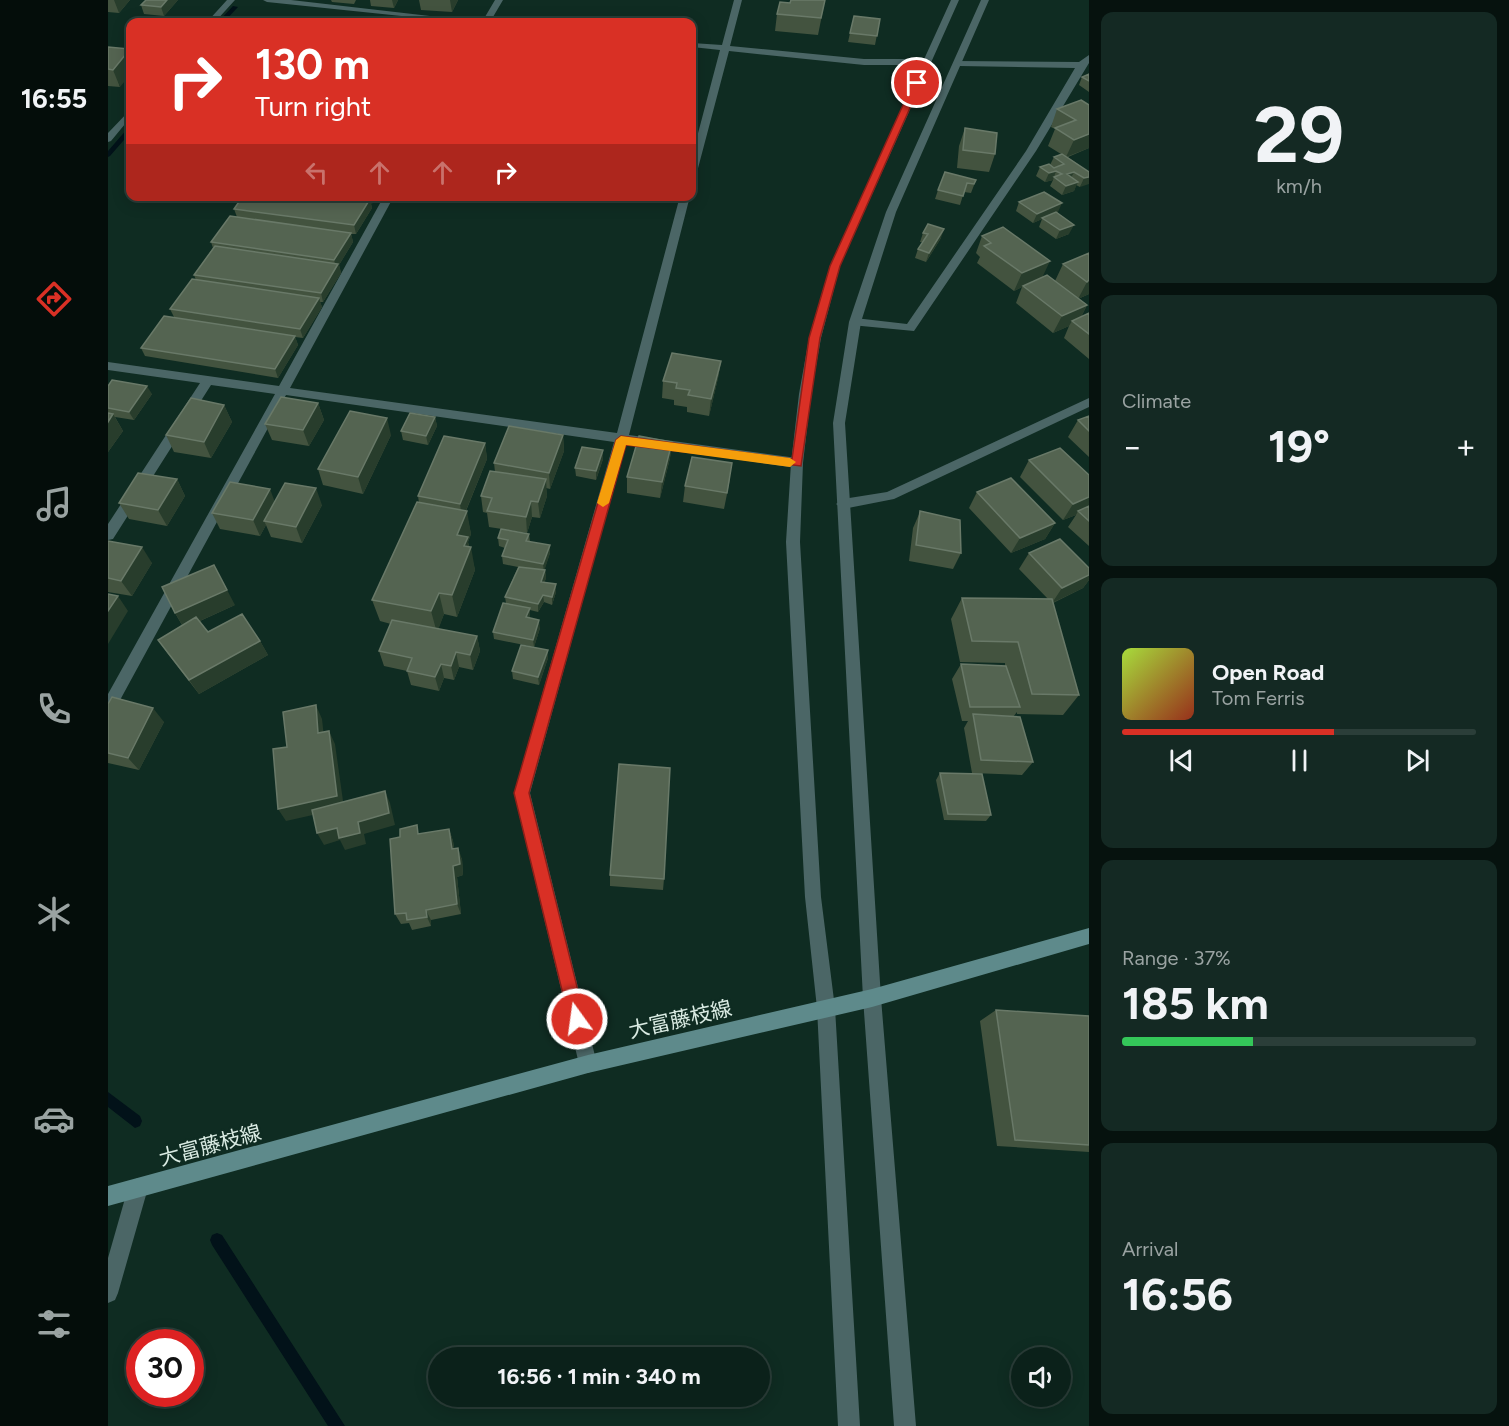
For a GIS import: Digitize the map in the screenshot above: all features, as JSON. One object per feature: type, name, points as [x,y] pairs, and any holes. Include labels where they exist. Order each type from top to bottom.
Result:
[{"type":"main road","name":"大富藤枝線","points":[[108,1196],[588,1064],[872,998],[1089,936]]},
{"type":"street","points":[[215,18],[231,0]]},
{"type":"street","points":[[267,0],[440,18]]},
{"type":"street","points":[[488,18],[499,0]]},
{"type":"street","points":[[696,156],[738,0]]},
{"type":"street","points":[[849,1426],[826,1008],[813,897],[793,542],[797,463],[815,338],[835,266],[955,0]]},
{"type":"street","points":[[904,1426],[872,998],[839,423],[855,322],[891,212],[986,0]]},
{"type":"street","points":[[696,45],[864,62],[926,62]]},
{"type":"street","points":[[959,63],[1085,61]]},
{"type":"street","points":[[855,322],[910,328],[1031,151],[1085,61]]},
{"type":"street","points":[[108,139],[126,118]]},
{"type":"street","points":[[108,708],[386,201]]},
{"type":"street","points":[[588,1064],[522,793],[621,440],[684,201]]},
{"type":"street","points":[[108,366],[797,463]]},
{"type":"street","points":[[108,535],[208,380]]},
{"type":"street","points":[[843,504],[889,496],[1089,402]]},
{"type":"street","points":[[108,1293],[138,1188]]},
{"type":"building","points":[[146,0],[167,0],[161,7],[141,5]]},
{"type":"building","points":[[791,0],[825,0],[821,18],[777,14],[780,2],[790,3]]},
{"type":"building","points":[[854,16],[880,19],[877,36],[850,33]]},
{"type":"building","points":[[108,47],[126,49],[126,54],[113,70],[108,69]]},
{"type":"building","points":[[1089,74],[1089,81],[1082,77]]},
{"type":"building","points":[[1081,100],[1089,105],[1089,134],[1074,140],[1055,128],[1076,120],[1057,109]]},
{"type":"building","points":[[965,128],[997,133],[995,154],[963,150]]},
{"type":"building","points":[[1062,154],[1089,172],[1089,177],[1084,178],[1074,172],[1067,174],[1078,182],[1066,186],[1054,177],[1062,174],[1056,171],[1049,173],[1040,167],[1049,164],[1054,168],[1064,164],[1054,157]]},
{"type":"building","points":[[945,172],[976,180],[974,184],[967,183],[963,196],[938,190]]},
{"type":"building","points":[[1044,192],[1062,203],[1037,214],[1019,202]]},
{"type":"building","points":[[240,201],[369,201],[354,225],[234,209]]},
{"type":"building","points":[[1056,212],[1074,225],[1060,230],[1042,218]]},
{"type":"building","points":[[230,216],[351,233],[334,260],[211,242]]},
{"type":"building","points":[[928,224],[944,229],[929,253],[918,249],[928,234],[923,233]]},
{"type":"building","points":[[1003,227],[1050,261],[1022,273],[984,246],[991,243],[982,236]]},
{"type":"building","points":[[215,246],[338,264],[321,293],[194,275]]},
{"type":"building","points":[[1089,253],[1089,280],[1087,282],[1063,264]]},
{"type":"building","points":[[1047,275],[1087,305],[1062,316],[1023,286]]},
{"type":"building","points":[[192,279],[319,298],[300,329],[170,309]]},
{"type":"building","points":[[1089,313],[1089,334],[1072,321]]},
{"type":"building","points":[[164,316],[295,336],[275,369],[141,348]]},
{"type":"building","points":[[672,353],[721,361],[711,399],[688,395],[690,390],[676,388],[677,383],[663,381]]},
{"type":"building","points":[[112,380],[147,386],[129,412],[108,408],[108,386]]},
{"type":"building","points":[[281,397],[318,403],[303,430],[265,424]]},
{"type":"building","points":[[191,398],[224,405],[204,442],[166,435]]},
{"type":"building","points":[[350,411],[387,418],[358,477],[318,469]]},
{"type":"building","points":[[410,413],[435,417],[426,436],[401,431]]},
{"type":"building","points":[[1089,416],[1089,431],[1078,420]]},
{"type":"building","points":[[509,426],[563,435],[549,473],[494,463]]},
{"type":"building","points":[[444,436],[485,443],[460,504],[418,496]]},
{"type":"building","points":[[639,436],[672,442],[662,482],[627,477]]},
{"type":"building","points":[[582,447],[603,450],[596,471],[575,468]]},
{"type":"building","points":[[1060,448],[1089,475],[1089,497],[1073,504],[1029,460]]},
{"type":"building","points":[[692,457],[732,463],[727,493],[685,486]]},
{"type":"building","points":[[490,471],[546,479],[538,502],[531,501],[526,517],[487,511],[492,498],[481,496]]},
{"type":"building","points":[[138,473],[177,479],[158,510],[119,503]]},
{"type":"building","points":[[1011,478],[1055,523],[1020,538],[977,492]]},
{"type":"building","points":[[230,482],[270,489],[253,520],[212,513]]},
{"type":"building","points":[[285,483],[316,488],[296,527],[264,521]]},
{"type":"building","points":[[417,502],[467,511],[457,535],[468,537],[464,546],[471,547],[452,595],[439,593],[431,611],[372,600]]},
{"type":"building","points":[[1089,506],[1089,521],[1078,511]]},
{"type":"building","points":[[920,511],[960,520],[961,553],[916,545]]},
{"type":"building","points":[[501,529],[529,534],[526,541],[550,545],[543,564],[502,556],[508,540],[498,538]]},
{"type":"building","points":[[1060,539],[1089,568],[1089,575],[1062,588],[1029,553]]},
{"type":"building","points":[[108,541],[142,547],[121,581],[108,578]]},
{"type":"building","points":[[214,565],[227,590],[175,613],[162,587]]},
{"type":"building","points":[[519,567],[545,570],[541,582],[556,584],[552,597],[543,595],[538,604],[505,597]]},
{"type":"building","points":[[108,594],[118,596],[108,611]]},
{"type":"building","points":[[962,598],[1052,599],[1079,695],[1032,694],[1018,642],[972,641]]},
{"type":"building","points":[[503,603],[530,608],[526,617],[539,620],[533,640],[493,632]]},
{"type":"building","points":[[242,614],[260,641],[189,680],[158,640],[196,617],[208,632]]},
{"type":"building","points":[[392,620],[477,636],[470,655],[456,652],[451,666],[441,664],[435,677],[407,671],[412,658],[379,651]]},
{"type":"building","points":[[521,645],[548,650],[538,677],[512,671]]},
{"type":"building","points":[[961,664],[1006,666],[1020,707],[970,707]]},
{"type":"building","points":[[112,697],[153,708],[128,758],[108,753],[108,704]]},
{"type":"building","points":[[316,705],[318,733],[329,731],[337,796],[278,809],[273,749],[287,747],[283,712]]},
{"type":"building","points":[[973,714],[1020,717],[1033,762],[981,760]]},
{"type":"building","points":[[619,764],[670,768],[664,879],[610,875]]},
{"type":"building","points":[[940,773],[982,774],[991,815],[948,814]]},
{"type":"building","points":[[385,791],[389,813],[358,822],[360,833],[339,838],[337,828],[317,833],[312,810]]},
{"type":"building","points":[[417,825],[418,834],[449,829],[452,849],[458,848],[460,864],[453,866],[457,904],[426,910],[427,917],[407,920],[406,913],[395,914],[390,839],[400,837],[400,829]]},
{"type":"building","points":[[996,1010],[1089,1016],[1089,1145],[1015,1140]]},
{"type":"waterway","points":[[225,18],[235,7]]},
{"type":"waterway","points":[[108,155],[126,134]]},
{"type":"waterway","points":[[108,1099],[135,1121]]},
{"type":"waterway","points":[[217,1240],[337,1426]]},
{"type":"slow traffic","points":[[603,503],[621,440],[790,462]]},
{"type":"route","points":[[577,1019],[522,793],[621,440],[797,463],[805,394],[815,338],[835,266],[917,83]]}]
